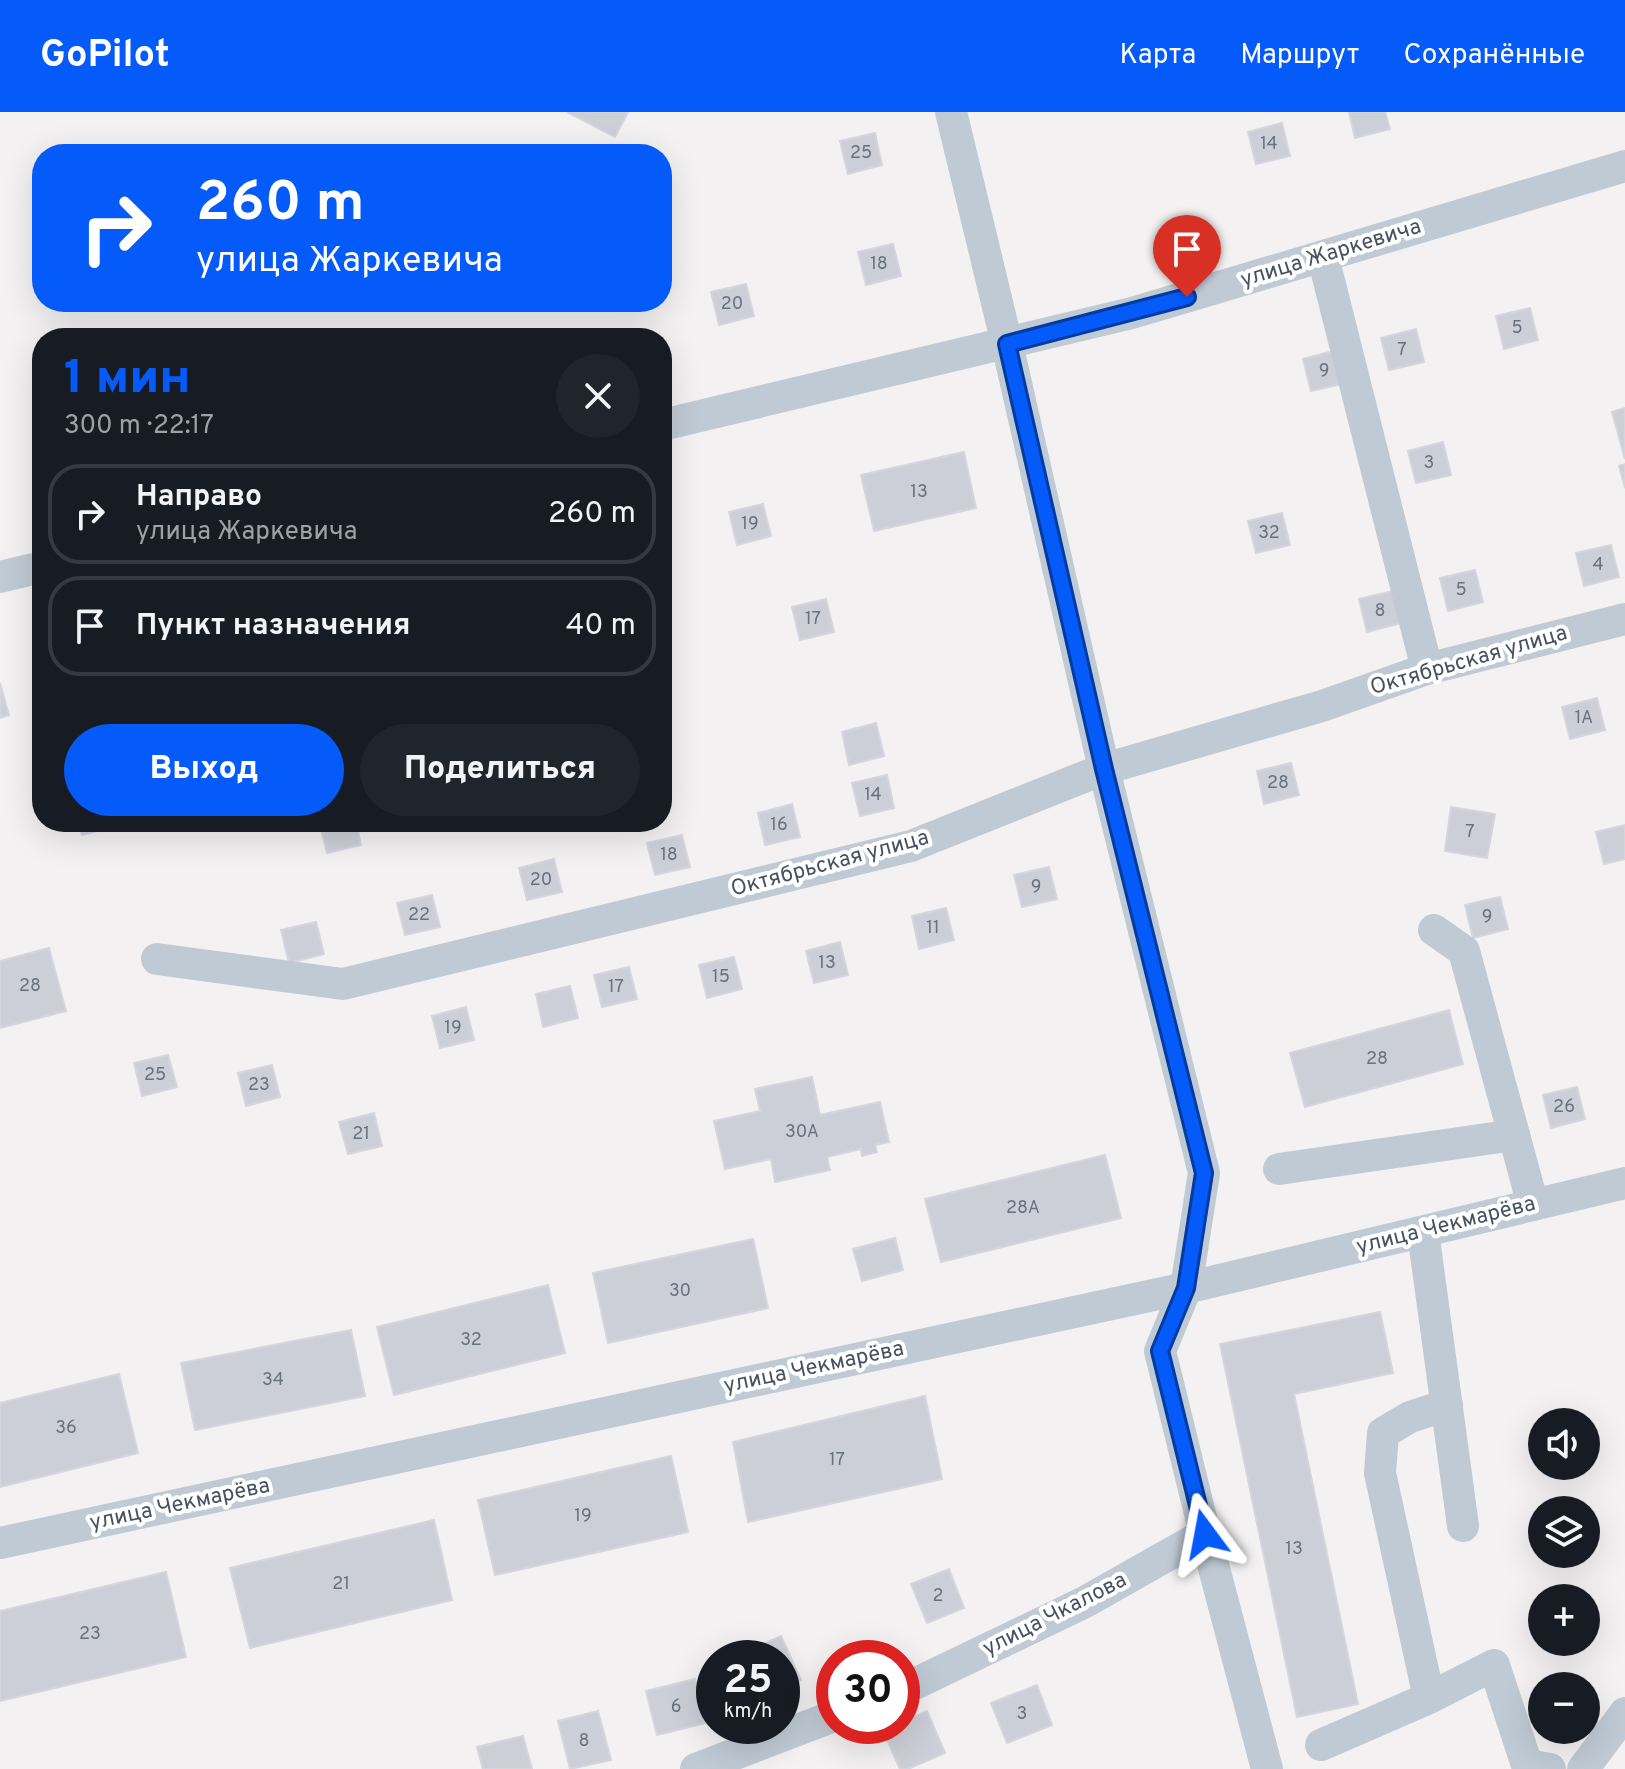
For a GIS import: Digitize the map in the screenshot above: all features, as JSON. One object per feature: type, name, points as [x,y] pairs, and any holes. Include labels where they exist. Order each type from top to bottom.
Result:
[{"type":"street","points":[[951,112],[1104,769],[1204,1173],[1186,1288],[1160,1351],[1267,1769]]},
{"type":"street","name":"улица Жаркевича","points":[[672,423],[1132,313],[1625,166]]},
{"type":"street","points":[[1323,257],[1427,669]]},
{"type":"street","points":[[0,577],[32,569]]},
{"type":"street","name":"Октябрьская улица","points":[[157,959],[343,984],[911,846],[1104,769],[1322,706],[1427,669],[1625,619]]},
{"type":"street","points":[[1434,930],[1464,951],[1533,1205]]},
{"type":"street","points":[[1279,1169],[1514,1135]]},
{"type":"street","name":"улица Чекмарёва","points":[[0,1543],[1186,1288],[1625,1183]]},
{"type":"street","points":[[1423,1232],[1463,1526]]},
{"type":"street","points":[[1429,1698],[1380,1473],[1383,1433],[1410,1417],[1447,1405]]},
{"type":"street","name":"улица Чкалова","points":[[920,1681],[1085,1602],[1205,1534]]},
{"type":"street","points":[[1321,1745],[1429,1698],[1494,1665],[1527,1765],[1550,1769]]},
{"type":"street","points":[[1583,1769],[1625,1713]]},
{"type":"street","points":[[696,1769],[816,1723]]},
{"type":"building","points":[[567,112],[628,112],[615,137]]},
{"type":"building","points":[[1349,112],[1385,112],[1390,129],[1355,138]]},
{"type":"building","points":[[1282,123],[1290,156],[1256,164],[1248,132]]},
{"type":"building","points":[[875,133],[882,165],[848,174],[840,141]]},
{"type":"building","points":[[893,244],[901,276],[866,285],[858,252]]},
{"type":"building","points":[[746,284],[754,316],[719,325],[711,292]]},
{"type":"building","points":[[1530,308],[1538,340],[1504,349],[1496,316]]},
{"type":"building","points":[[1416,329],[1424,362],[1389,370],[1381,338]]},
{"type":"building","points":[[1337,350],[1346,383],[1311,391],[1303,359]]},
{"type":"building","points":[[1625,408],[1625,459],[1612,412]]},
{"type":"building","points":[[1443,442],[1451,475],[1416,483],[1408,451]]},
{"type":"building","points":[[964,452],[976,508],[874,531],[861,475]]},
{"type":"building","points":[[1625,464],[1625,488],[1619,466]]},
{"type":"building","points":[[763,504],[771,536],[737,545],[729,512]]},
{"type":"building","points":[[1282,513],[1290,545],[1256,553],[1248,521]]},
{"type":"building","points":[[1611,545],[1619,577],[1584,586],[1576,553]]},
{"type":"building","points":[[1475,570],[1483,602],[1448,611],[1440,578]]},
{"type":"building","points":[[1393,591],[1401,623],[1367,632],[1359,599]]},
{"type":"building","points":[[826,599],[834,632],[800,640],[792,607]]},
{"type":"building","points":[[0,683],[9,715],[0,718]]},
{"type":"building","points":[[1597,698],[1605,730],[1570,739],[1562,707]]},
{"type":"building","points":[[876,723],[884,756],[849,765],[842,732]]},
{"type":"building","points":[[1291,763],[1299,795],[1264,804],[1257,771]]},
{"type":"building","points":[[887,775],[894,808],[860,816],[852,783]]},
{"type":"building","points":[[792,804],[800,837],[765,845],[758,813]]},
{"type":"building","points":[[1451,807],[1495,814],[1487,858],[1445,851]]},
{"type":"building","points":[[1625,825],[1625,859],[1604,864],[1596,832]]},
{"type":"building","points":[[322,832],[358,832],[361,845],[327,853]]},
{"type":"building","points":[[682,835],[690,867],[655,875],[647,843]]},
{"type":"building","points":[[554,859],[562,892],[527,900],[519,868]]},
{"type":"building","points":[[1049,867],[1057,899],[1022,907],[1014,875]]},
{"type":"building","points":[[432,895],[440,927],[405,935],[397,903]]},
{"type":"building","points":[[1500,897],[1508,929],[1473,938],[1465,905]]},
{"type":"building","points":[[946,908],[954,940],[919,949],[912,916]]},
{"type":"building","points":[[316,922],[324,954],[289,963],[281,930]]},
{"type":"building","points":[[840,942],[848,975],[814,983],[806,951]]},
{"type":"building","points":[[49,948],[66,1011],[0,1028],[0,961]]},
{"type":"building","points":[[734,957],[742,989],[707,998],[699,965]]},
{"type":"building","points":[[629,967],[637,999],[602,1007],[594,975]]},
{"type":"building","points":[[570,986],[578,1018],[543,1027],[536,994]]},
{"type":"building","points":[[466,1007],[474,1040],[440,1048],[432,1016]]},
{"type":"building","points":[[1449,1010],[1463,1064],[1305,1107],[1290,1053]]},
{"type":"building","points":[[168,1055],[177,1087],[142,1096],[134,1063]]},
{"type":"building","points":[[272,1065],[280,1097],[246,1106],[238,1073]]},
{"type":"building","points":[[812,1077],[820,1115],[880,1102],[889,1142],[875,1145],[877,1152],[862,1156],[861,1149],[827,1157],[830,1170],[775,1182],[771,1159],[725,1169],[714,1121],[760,1111],[755,1089]]},
{"type":"building","points":[[1577,1087],[1585,1119],[1551,1128],[1543,1095]]},
{"type":"building","points":[[374,1113],[382,1146],[348,1154],[339,1122]]},
{"type":"building","points":[[1105,1155],[1121,1218],[941,1262],[925,1199]]},
{"type":"building","points":[[895,1238],[903,1270],[862,1281],[853,1249]]},
{"type":"building","points":[[753,1239],[768,1308],[608,1343],[593,1273]]},
{"type":"building","points":[[548,1285],[565,1353],[394,1395],[377,1327]]},
{"type":"building","points":[[1380,1312],[1393,1373],[1294,1394],[1358,1704],[1297,1717],[1220,1344]]},
{"type":"building","points":[[351,1330],[365,1396],[195,1430],[181,1363]]},
{"type":"building","points":[[119,1374],[138,1453],[0,1487],[0,1403]]},
{"type":"building","points":[[925,1396],[942,1479],[748,1522],[733,1442]]},
{"type":"building","points":[[671,1456],[688,1532],[495,1575],[478,1500]]},
{"type":"building","points":[[434,1520],[452,1600],[250,1648],[230,1568]]},
{"type":"building","points":[[949,1569],[964,1608],[927,1623],[911,1584]]},
{"type":"building","points":[[166,1572],[186,1657],[0,1701],[0,1611]]},
{"type":"building","points":[[695,1679],[696,1725],[657,1735],[646,1691]]},
{"type":"building","points":[[1037,1685],[1052,1725],[1007,1743],[991,1703]]},
{"type":"building","points":[[598,1711],[611,1760],[570,1769],[558,1721]]},
{"type":"building","points":[[927,1711],[945,1753],[908,1769],[900,1769],[889,1744],[920,1744],[920,1714]]},
{"type":"building","points":[[523,1736],[532,1769],[483,1769],[477,1747]]},
{"type":"route","points":[[1187,297],[1007,344],[1104,769],[1204,1173],[1186,1288],[1160,1351],[1205,1534]]}]
